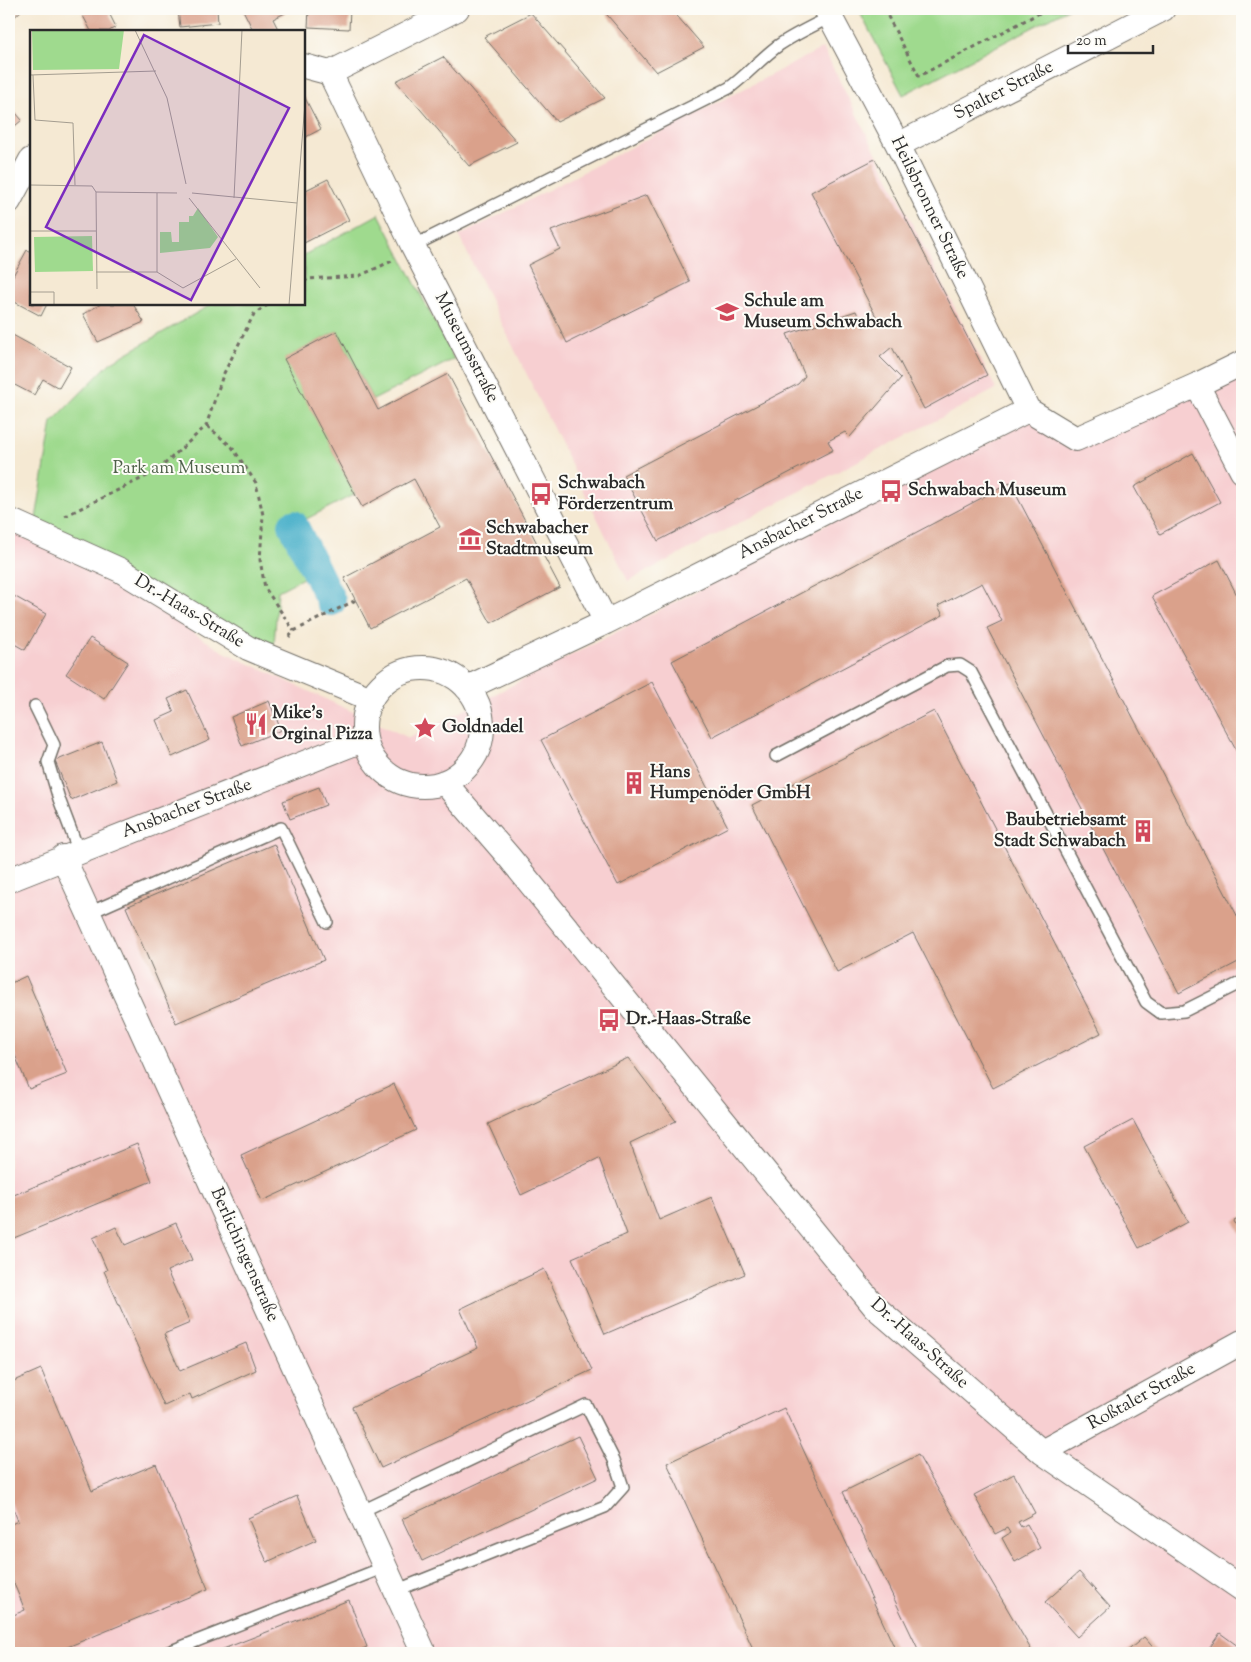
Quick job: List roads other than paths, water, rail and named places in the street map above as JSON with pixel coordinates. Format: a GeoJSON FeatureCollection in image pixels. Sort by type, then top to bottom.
{"type":"FeatureCollection","features":[{"type":"Feature","properties":{"kind":"street"},"geometry":{"type":"LineString","coordinates":[[305,66],[330,73],[457,9]]}},
{"type":"Feature","properties":{"kind":"street","name":"Spalter Straße"},"geometry":{"type":"LineString","coordinates":[[898,145],[1163,9]]}},
{"type":"Feature","properties":{"kind":"street","name":"Heilsbronner Straße"},"geometry":{"type":"LineString","coordinates":[[828,13],[898,145],[1028,410]]}},
{"type":"Feature","properties":{"kind":"street","name":"Museumsstraße"},"geometry":{"type":"LineString","coordinates":[[330,73],[414,249],[606,622]]}},
{"type":"Feature","properties":{"kind":"street"},"geometry":{"type":"LineString","coordinates":[[9,201],[30,162]]}},
{"type":"Feature","properties":{"kind":"street"},"geometry":{"type":"LineString","coordinates":[[1028,410],[1076,439],[1242,363]]}},
{"type":"Feature","properties":{"kind":"street"},"geometry":{"type":"LineString","coordinates":[[1197,385],[1242,471]]}},
{"type":"Feature","properties":{"kind":"street","name":"Ansbacher Straße"},"geometry":{"type":"LineString","coordinates":[[468,688],[606,622],[1028,410]]}},
{"type":"Feature","properties":{"kind":"street","name":"Dr.-Haas-Straße"},"geometry":{"type":"LineString","coordinates":[[9,520],[120,570],[248,648],[371,699]]}},
{"type":"Feature","properties":{"kind":"street"},"geometry":{"type":"LineString","coordinates":[[417,668],[436,670],[453,676],[468,688],[478,704],[482,723],[480,741],[473,758],[460,773],[444,782],[428,786],[410,785],[395,779],[381,769],[371,755],[365,739],[365,719],[371,699],[382,684],[398,674],[417,668]]}},
{"type":"Feature","properties":{"kind":"street","name":"Ansbacher Straße"},"geometry":{"type":"LineString","coordinates":[[9,880],[365,739]]}},
{"type":"Feature","properties":{"kind":"street","name":"Dr.-Haas-Straße"},"geometry":{"type":"LineString","coordinates":[[444,782],[509,857],[875,1307],[1042,1452],[1242,1589]]}},
{"type":"Feature","properties":{"kind":"street","name":"Berlichingenstraße"},"geometry":{"type":"LineString","coordinates":[[71,855],[89,913],[424,1653]]}},
{"type":"Feature","properties":{"kind":"street","name":"Roßtaler Straße"},"geometry":{"type":"LineString","coordinates":[[1042,1452],[1242,1342]]}},
{"type":"Feature","properties":{"kind":"lane"},"geometry":{"type":"LineString","coordinates":[[414,249],[729,88],[742,79],[780,44],[828,13]]}},
{"type":"Feature","properties":{"kind":"lane"},"geometry":{"type":"LineString","coordinates":[[776,756],[947,666],[960,665],[971,672],[1146,1002],[1161,1013],[1184,1011],[1242,982]]}},
{"type":"Feature","properties":{"kind":"lane"},"geometry":{"type":"LineString","coordinates":[[35,706],[54,745],[48,762],[59,799],[71,855]]}},
{"type":"Feature","properties":{"kind":"lane"},"geometry":{"type":"LineString","coordinates":[[89,913],[281,828],[327,922]]}},
{"type":"Feature","properties":{"kind":"lane"},"geometry":{"type":"LineString","coordinates":[[360,1512],[586,1405],[614,1460],[623,1487],[604,1507],[396,1591]]}},
{"type":"Feature","properties":{"kind":"lane"},"geometry":{"type":"LineString","coordinates":[[166,1653],[385,1567]]}},
{"type":"Feature","properties":{"kind":"waterway"},"geometry":{"type":"LineString","coordinates":[[293,525],[331,601]]}},
{"type":"Feature","properties":{"kind":"place","name":"Schule am Museum Schwabach"},"geometry":{"type":"Point","coordinates":[727,312]}},
{"type":"Feature","properties":{"kind":"place","name":"Schwabach Museum"},"geometry":{"type":"Point","coordinates":[891,491]}},
{"type":"Feature","properties":{"kind":"place","name":"Schwabach Förderzentrum"},"geometry":{"type":"Point","coordinates":[541,494]}},
{"type":"Feature","properties":{"kind":"place","name":"Schwabacher Stadtmuseum"},"geometry":{"type":"Point","coordinates":[470,539]}},
{"type":"Feature","properties":{"kind":"place","name":"Mike's Orginal Pizza"},"geometry":{"type":"Point","coordinates":[256,724]}},
{"type":"Feature","properties":{"kind":"place","name":"Goldnadel"},"geometry":{"type":"Point","coordinates":[425,728]}},
{"type":"Feature","properties":{"kind":"place","name":"Hans Humpenöder GmbH"},"geometry":{"type":"Point","coordinates":[634,783]}},
{"type":"Feature","properties":{"kind":"place","name":"Baubetriebsamt Stadt Schwabach"},"geometry":{"type":"Point","coordinates":[1143,831]}},
{"type":"Feature","properties":{"kind":"place","name":"Dr.-Haas-Straße"},"geometry":{"type":"Point","coordinates":[609,1020]}},
{"type":"Feature","properties":{"kind":"park label","name":"Park am Museum"},"geometry":{"type":"Point","coordinates":[179,469]}}]}
